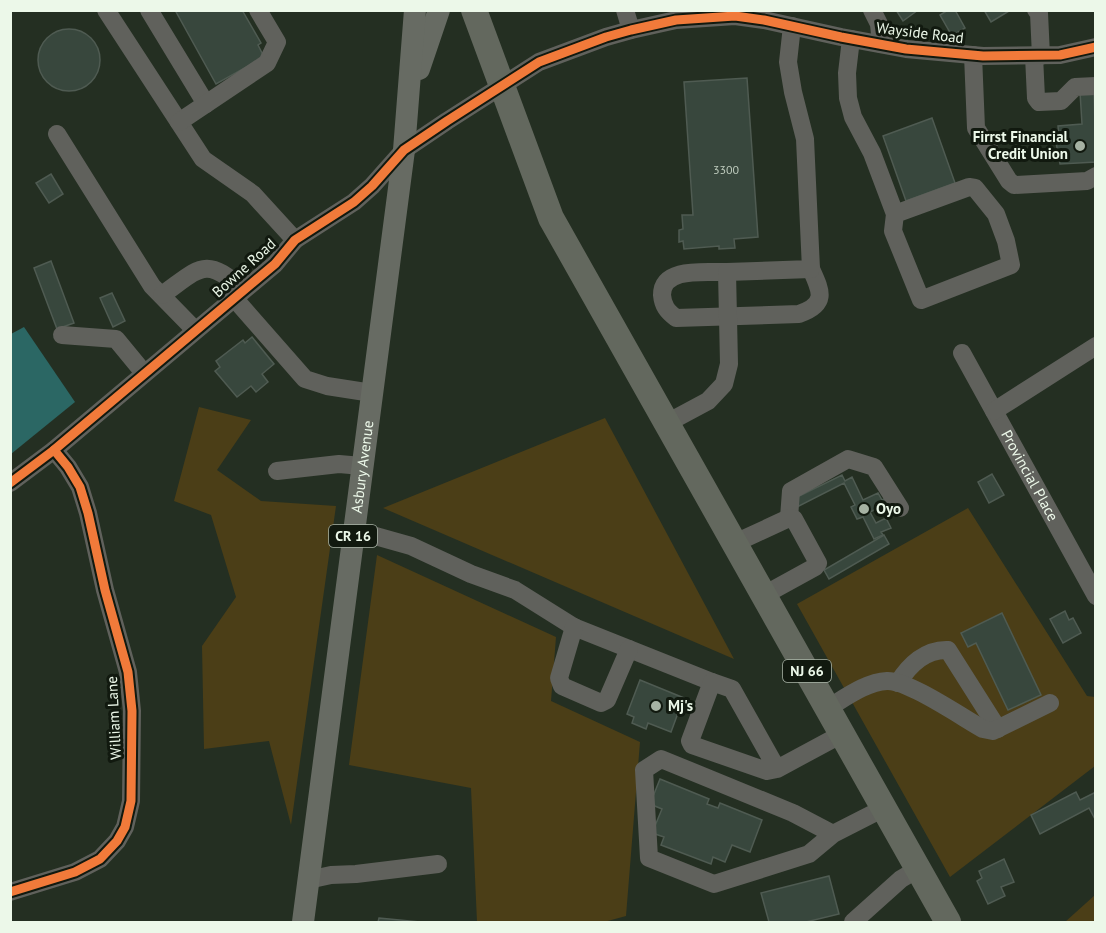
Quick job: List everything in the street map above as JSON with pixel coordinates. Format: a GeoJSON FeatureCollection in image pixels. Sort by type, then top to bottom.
{"type":"FeatureCollection","features":[{"type":"Feature","properties":{"kind":"highway","name":"NJ 66"},"geometry":{"type":"LineString","coordinates":[[474,10],[551,218],[948,922]]}},
{"type":"Feature","properties":{"kind":"highway","name":"NJ 66"},"geometry":{"type":"LineString","coordinates":[[487,10],[503,85]]}},
{"type":"Feature","properties":{"kind":"main road","name":"Asbury Avenue"},"geometry":{"type":"LineString","coordinates":[[303,922],[404,150],[415,10]]}},
{"type":"Feature","properties":{"kind":"main road","name":"Asbury Avenue"},"geometry":{"type":"LineString","coordinates":[[407,117],[417,75],[439,10]]}},
{"type":"Feature","properties":{"kind":"street"},"geometry":{"type":"LineString","coordinates":[[106,10],[203,159],[253,194],[295,240]]}},
{"type":"Feature","properties":{"kind":"street"},"geometry":{"type":"LineString","coordinates":[[149,10],[206,104]]}},
{"type":"Feature","properties":{"kind":"street"},"geometry":{"type":"LineString","coordinates":[[179,122],[267,63],[277,42],[258,10]]}},
{"type":"Feature","properties":{"kind":"street"},"geometry":{"type":"LineString","coordinates":[[625,10],[631,30]]}},
{"type":"Feature","properties":{"kind":"street"},"geometry":{"type":"LineString","coordinates":[[872,10],[879,24],[881,44]]}},
{"type":"Feature","properties":{"kind":"street"},"geometry":{"type":"LineString","coordinates":[[1030,10],[1028,14],[1034,56],[1036,98],[1039,102],[1061,101],[1075,87],[1095,86]]}},
{"type":"Feature","properties":{"kind":"street"},"geometry":{"type":"LineString","coordinates":[[1034,56],[1039,13],[1036,10]]}},
{"type":"Feature","properties":{"kind":"street","name":"Wayside Road"},"geometry":{"type":"LineString","coordinates":[[503,85],[539,62],[606,37],[676,20],[721,16],[764,20],[906,49],[973,55],[1060,55],[1095,47]]}},
{"type":"Feature","properties":{"kind":"street"},"geometry":{"type":"LineString","coordinates":[[792,26],[788,62],[805,140],[811,269],[821,290],[819,302],[809,311],[799,314],[676,318],[667,311],[663,303],[662,288],[669,279],[677,274],[811,269]]}},
{"type":"Feature","properties":{"kind":"street"},"geometry":{"type":"LineString","coordinates":[[850,39],[847,73],[848,98],[854,117],[872,153],[894,214],[893,231],[921,300],[1011,265],[1006,241],[996,214],[975,188],[969,187],[894,214]]}},
{"type":"Feature","properties":{"kind":"street"},"geometry":{"type":"LineString","coordinates":[[973,55],[976,128],[1009,181],[1014,185],[1087,182],[1095,176]]}},
{"type":"Feature","properties":{"kind":"street","name":"Bowne Road"},"geometry":{"type":"LineString","coordinates":[[10,483],[54,450],[275,264],[295,240],[354,202],[372,186],[404,150],[503,85]]}},
{"type":"Feature","properties":{"kind":"street"},"geometry":{"type":"LineString","coordinates":[[57,134],[152,286],[195,330]]}},
{"type":"Feature","properties":{"kind":"street"},"geometry":{"type":"LineString","coordinates":[[162,295],[197,270],[213,268],[227,275],[239,294],[305,379],[327,386],[372,393]]}},
{"type":"Feature","properties":{"kind":"street"},"geometry":{"type":"LineString","coordinates":[[667,423],[708,401],[724,384],[729,364],[726,272]]}},
{"type":"Feature","properties":{"kind":"street"},"geometry":{"type":"LineString","coordinates":[[62,335],[116,339],[144,374]]}},
{"type":"Feature","properties":{"kind":"street"},"geometry":{"type":"LineString","coordinates":[[994,411],[1095,346]]}},
{"type":"Feature","properties":{"kind":"street","name":"Provincial Place"},"geometry":{"type":"LineString","coordinates":[[962,353],[1095,596]]}},
{"type":"Feature","properties":{"kind":"street","name":"William Lane"},"geometry":{"type":"LineString","coordinates":[[10,892],[75,872],[100,859],[121,834],[129,814],[131,801],[132,711],[128,672],[105,590],[85,504],[74,476],[54,450]]}},
{"type":"Feature","properties":{"kind":"street"},"geometry":{"type":"LineString","coordinates":[[789,518],[791,491],[848,459],[874,468],[900,508]]}},
{"type":"Feature","properties":{"kind":"street"},"geometry":{"type":"LineString","coordinates":[[277,471],[339,464],[362,466]]}},
{"type":"Feature","properties":{"kind":"street"},"geometry":{"type":"LineString","coordinates":[[735,543],[789,518],[794,519],[818,563],[815,567],[764,595]]}},
{"type":"Feature","properties":{"kind":"street"},"geometry":{"type":"LineString","coordinates":[[354,530],[411,546],[471,574],[515,590],[574,627],[732,689],[777,769]]}},
{"type":"Feature","properties":{"kind":"street"},"geometry":{"type":"LineString","coordinates":[[574,627],[559,678],[562,686],[601,703],[607,700],[629,649]]}},
{"type":"Feature","properties":{"kind":"street"},"geometry":{"type":"LineString","coordinates":[[898,683],[907,669],[921,657],[939,650],[948,650],[998,729]]}},
{"type":"Feature","properties":{"kind":"street"},"geometry":{"type":"LineString","coordinates":[[828,708],[866,687],[887,681],[910,687],[983,729],[993,731],[1050,704]]}},
{"type":"Feature","properties":{"kind":"street"},"geometry":{"type":"LineString","coordinates":[[712,682],[690,741],[692,745],[767,771],[777,769],[842,734]]}},
{"type":"Feature","properties":{"kind":"street"},"geometry":{"type":"LineString","coordinates":[[833,834],[793,813],[661,759],[644,770],[649,858],[714,884],[809,854],[833,834],[884,808]]}},
{"type":"Feature","properties":{"kind":"street"},"geometry":{"type":"LineString","coordinates":[[308,880],[331,875],[438,864]]}},
{"type":"Feature","properties":{"kind":"street"},"geometry":{"type":"LineString","coordinates":[[853,922],[902,879],[918,869]]}},
{"type":"Feature","properties":{"kind":"shaded area"},"geometry":{"type":"Polygon","coordinates":[[[199,407],[251,420],[217,470],[261,501],[336,506],[291,825],[269,741],[204,749],[202,646],[236,597],[211,515],[174,501],[199,407]]]}},
{"type":"Feature","properties":{"kind":"shaded area"},"geometry":{"type":"Polygon","coordinates":[[[605,418],[734,659],[383,508],[605,418]]]}},
{"type":"Feature","properties":{"kind":"shaded area"},"geometry":{"type":"Polygon","coordinates":[[[968,508],[1087,696],[1095,697],[1095,766],[950,877],[797,604],[968,508]]]}},
{"type":"Feature","properties":{"kind":"shaded area"},"geometry":{"type":"Polygon","coordinates":[[[377,555],[556,637],[551,701],[640,742],[626,916],[604,922],[477,922],[471,788],[349,765],[377,555]]]}},
{"type":"Feature","properties":{"kind":"shaded area"},"geometry":{"type":"Polygon","coordinates":[[[1095,895],[1095,922],[1065,922],[1095,895]]]}},
{"type":"Feature","properties":{"kind":"water"},"geometry":{"type":"Polygon","coordinates":[[[24,327],[75,402],[11,454],[11,334],[24,327]]]}},
{"type":"Feature","properties":{"kind":"building"},"geometry":{"type":"Polygon","coordinates":[[[175,10],[242,10],[261,43],[258,45],[264,57],[216,84],[175,10]]]}},
{"type":"Feature","properties":{"kind":"building"},"geometry":{"type":"Polygon","coordinates":[[[896,10],[918,10],[903,21],[896,10]]]}},
{"type":"Feature","properties":{"kind":"building"},"geometry":{"type":"Polygon","coordinates":[[[948,10],[955,10],[965,28],[952,36],[940,15],[948,10]]]}},
{"type":"Feature","properties":{"kind":"building"},"geometry":{"type":"Polygon","coordinates":[[[984,10],[1008,10],[1009,11],[991,22],[984,10]]]}},
{"type":"Feature","properties":{"kind":"building"},"geometry":{"type":"Polygon","coordinates":[[[63,29],[75,29],[91,38],[98,48],[100,60],[98,72],[91,82],[75,91],[63,91],[52,86],[43,77],[38,66],[38,54],[43,43],[52,34],[63,29]]]}},
{"type":"Feature","properties":{"kind":"building"},"geometry":{"type":"Polygon","coordinates":[[[747,78],[758,237],[734,239],[735,248],[719,249],[719,246],[684,249],[683,241],[679,242],[679,230],[683,229],[682,215],[693,215],[684,82],[747,78]]]}},
{"type":"Feature","properties":{"kind":"building"},"geometry":{"type":"Polygon","coordinates":[[[1094,91],[1096,162],[1060,164],[1055,137],[1059,137],[1058,126],[1082,124],[1080,92],[1094,91]]]}},
{"type":"Feature","properties":{"kind":"building"},"geometry":{"type":"Polygon","coordinates":[[[932,118],[955,183],[906,201],[883,136],[932,118]]]}},
{"type":"Feature","properties":{"kind":"building"},"geometry":{"type":"Polygon","coordinates":[[[51,174],[63,194],[49,203],[36,183],[51,174]]]}},
{"type":"Feature","properties":{"kind":"building"},"geometry":{"type":"Polygon","coordinates":[[[51,261],[74,323],[57,329],[34,268],[51,261]]]}},
{"type":"Feature","properties":{"kind":"building"},"geometry":{"type":"Polygon","coordinates":[[[112,293],[125,321],[113,327],[100,298],[112,293]]]}},
{"type":"Feature","properties":{"kind":"building"},"geometry":{"type":"Polygon","coordinates":[[[252,337],[274,364],[262,374],[268,382],[256,392],[251,386],[237,397],[215,371],[220,367],[216,361],[243,340],[245,343],[252,337]]]}},
{"type":"Feature","properties":{"kind":"building"},"geometry":{"type":"Polygon","coordinates":[[[992,474],[1004,495],[989,503],[978,482],[992,474]]]}},
{"type":"Feature","properties":{"kind":"building"},"geometry":{"type":"Polygon","coordinates":[[[842,475],[845,481],[852,477],[863,500],[878,493],[882,500],[886,498],[888,503],[870,512],[876,523],[886,518],[891,528],[881,532],[883,535],[874,539],[863,517],[857,519],[851,507],[855,505],[844,483],[797,507],[793,499],[842,475]]]}},
{"type":"Feature","properties":{"kind":"building"},"geometry":{"type":"Polygon","coordinates":[[[884,535],[889,544],[829,579],[824,570],[884,535]]]}},
{"type":"Feature","properties":{"kind":"building"},"geometry":{"type":"Polygon","coordinates":[[[1065,611],[1069,620],[1073,618],[1081,633],[1063,643],[1050,619],[1065,611]]]}},
{"type":"Feature","properties":{"kind":"building"},"geometry":{"type":"Polygon","coordinates":[[[1002,613],[1041,695],[1008,710],[976,643],[968,647],[961,633],[1002,613]]]}},
{"type":"Feature","properties":{"kind":"building","name":"Mj's"},"geometry":{"type":"Polygon","coordinates":[[[640,680],[689,700],[686,707],[681,705],[671,732],[648,723],[646,729],[632,723],[634,717],[627,714],[640,680]]]}},
{"type":"Feature","properties":{"kind":"building"},"geometry":{"type":"Polygon","coordinates":[[[660,779],[709,799],[707,804],[718,808],[720,803],[762,820],[750,852],[732,845],[725,862],[713,857],[711,864],[661,845],[664,837],[652,833],[662,809],[650,804],[660,779]]]}},
{"type":"Feature","properties":{"kind":"building"},"geometry":{"type":"Polygon","coordinates":[[[1076,792],[1080,800],[1096,792],[1096,821],[1089,808],[1040,834],[1031,815],[1076,792]]]}},
{"type":"Feature","properties":{"kind":"building"},"geometry":{"type":"Polygon","coordinates":[[[1004,859],[1014,882],[1001,887],[1005,896],[988,904],[977,881],[982,878],[979,871],[1004,859]]]}},
{"type":"Feature","properties":{"kind":"building"},"geometry":{"type":"Polygon","coordinates":[[[829,876],[839,914],[806,922],[769,922],[761,893],[829,876]]]}},
{"type":"Feature","properties":{"kind":"building"},"geometry":{"type":"Polygon","coordinates":[[[379,918],[420,922],[378,922],[379,918]]]}},
{"type":"Feature","properties":{"kind":"cycle path"},"geometry":{"type":"LineString","coordinates":[[10,483],[54,450],[275,264],[295,240],[354,202],[372,186],[404,150],[539,62],[631,30],[676,20],[735,16],[906,49],[983,56],[1060,55],[1096,47]]}},
{"type":"Feature","properties":{"kind":"cycle path"},"geometry":{"type":"LineString","coordinates":[[10,892],[75,872],[100,859],[117,841],[125,827],[131,801],[132,711],[128,672],[80,487],[54,450]]}},
{"type":"Feature","properties":{"kind":"place","name":"Firrst Financial Credit Union"},"geometry":{"type":"Point","coordinates":[1080,146]}},
{"type":"Feature","properties":{"kind":"place","name":"Oyo"},"geometry":{"type":"Point","coordinates":[864,509]}},
{"type":"Feature","properties":{"kind":"place","name":"Mj's"},"geometry":{"type":"Point","coordinates":[656,706]}}]}
